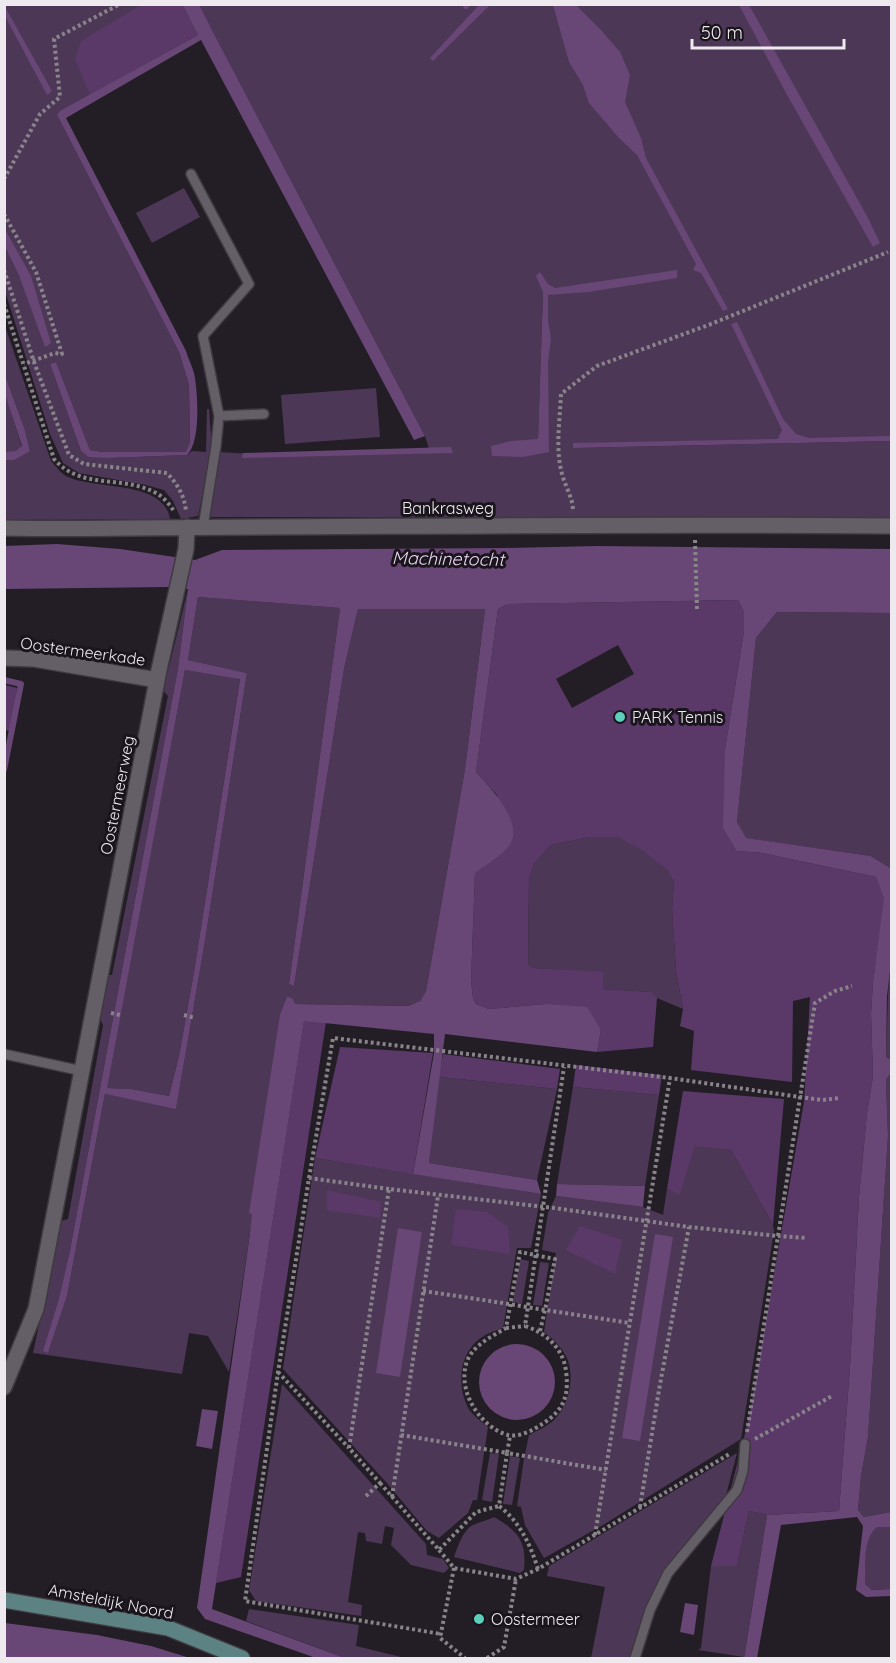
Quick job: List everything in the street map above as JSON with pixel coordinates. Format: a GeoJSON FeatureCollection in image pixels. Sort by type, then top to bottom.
{"type":"FeatureCollection","features":[{"type":"Feature","properties":{"kind":"street","name":"Bankrasweg"},"geometry":{"type":"LineString","coordinates":[[4,528],[66,530],[187,527],[891,526]]}},
{"type":"Feature","properties":{"kind":"street","name":"Oostermeerweg"},"geometry":{"type":"LineString","coordinates":[[4,1387],[36,1310],[157,680],[186,549],[187,527]]}},
{"type":"Feature","properties":{"kind":"street","name":"Oostermeerkade"},"geometry":{"type":"LineString","coordinates":[[4,658],[34,659],[157,680]]}},
{"type":"Feature","properties":{"kind":"street","name":"Amsteldijk Noord"},"geometry":{"type":"LineString","coordinates":[[4,1600],[168,1628],[242,1659]]}},
{"type":"Feature","properties":{"kind":"lane"},"geometry":{"type":"LineString","coordinates":[[190,174],[249,284],[203,336],[219,416],[203,527]]}},
{"type":"Feature","properties":{"kind":"lane"},"geometry":{"type":"LineString","coordinates":[[219,416],[264,414]]}},
{"type":"Feature","properties":{"kind":"lane"},"geometry":{"type":"LineString","coordinates":[[4,1054],[82,1071]]}},
{"type":"Feature","properties":{"kind":"lane"},"geometry":{"type":"LineString","coordinates":[[635,1659],[651,1610],[668,1573],[737,1490],[743,1471],[745,1444]]}},
{"type":"Feature","properties":{"kind":"path"},"geometry":{"type":"LineString","coordinates":[[4,179],[40,114],[60,97],[54,39],[120,4]]}},
{"type":"Feature","properties":{"kind":"path"},"geometry":{"type":"LineString","coordinates":[[4,214],[36,272],[62,354],[55,353],[24,364]]}},
{"type":"Feature","properties":{"kind":"path"},"geometry":{"type":"LineString","coordinates":[[575,526],[572,497],[562,476],[558,452],[561,394],[597,366],[711,324],[888,252]]}},
{"type":"Feature","properties":{"kind":"path"},"geometry":{"type":"LineString","coordinates":[[4,270],[34,362],[69,455],[84,464],[167,472],[177,484],[184,498],[187,527]]}},
{"type":"Feature","properties":{"kind":"path"},"geometry":{"type":"LineString","coordinates":[[4,304],[54,459],[60,467],[74,476],[136,486],[154,492],[166,501],[187,527]]}},
{"type":"Feature","properties":{"kind":"path"},"geometry":{"type":"LineString","coordinates":[[695,541],[696,609]]}},
{"type":"Feature","properties":{"kind":"path"},"geometry":{"type":"LineString","coordinates":[[745,1444],[815,1003],[835,991],[852,986]]}},
{"type":"Feature","properties":{"kind":"path"},"geometry":{"type":"LineString","coordinates":[[111,1012],[120,1015]]}},
{"type":"Feature","properties":{"kind":"path"},"geometry":{"type":"LineString","coordinates":[[184,1015],[195,1018]]}},
{"type":"Feature","properties":{"kind":"path"},"geometry":{"type":"LineString","coordinates":[[441,1634],[244,1601],[278,1372],[333,1038],[670,1078],[822,1100],[840,1098]]}},
{"type":"Feature","properties":{"kind":"path"},"geometry":{"type":"LineString","coordinates":[[525,1326],[564,1067]]}},
{"type":"Feature","properties":{"kind":"path"},"geometry":{"type":"LineString","coordinates":[[595,1535],[670,1078]]}},
{"type":"Feature","properties":{"kind":"path"},"geometry":{"type":"LineString","coordinates":[[309,1178],[438,1196],[543,1206],[646,1222],[807,1238]]}},
{"type":"Feature","properties":{"kind":"path"},"geometry":{"type":"LineString","coordinates":[[349,1448],[389,1189]]}},
{"type":"Feature","properties":{"kind":"path"},"geometry":{"type":"LineString","coordinates":[[392,1497],[438,1196]]}},
{"type":"Feature","properties":{"kind":"path"},"geometry":{"type":"LineString","coordinates":[[640,1508],[689,1227]]}},
{"type":"Feature","properties":{"kind":"path"},"geometry":{"type":"LineString","coordinates":[[506,1328],[520,1252],[555,1259],[540,1331]]}},
{"type":"Feature","properties":{"kind":"path"},"geometry":{"type":"LineString","coordinates":[[423,1291],[630,1323]]}},
{"type":"Feature","properties":{"kind":"path"},"geometry":{"type":"LineString","coordinates":[[525,1326],[540,1331],[553,1344],[565,1362],[567,1382],[566,1396],[558,1414],[528,1432],[510,1436],[492,1427],[474,1411],[464,1384],[467,1359],[479,1344],[506,1328],[525,1326]]}},
{"type":"Feature","properties":{"kind":"path"},"geometry":{"type":"LineString","coordinates":[[278,1372],[349,1448],[454,1568],[516,1579],[538,1569],[745,1444],[832,1396]]}},
{"type":"Feature","properties":{"kind":"path"},"geometry":{"type":"LineString","coordinates":[[401,1435],[606,1470]]}},
{"type":"Feature","properties":{"kind":"path"},"geometry":{"type":"LineString","coordinates":[[499,1506],[510,1436]]}},
{"type":"Feature","properties":{"kind":"path"},"geometry":{"type":"LineString","coordinates":[[366,1496],[380,1483]]}},
{"type":"Feature","properties":{"kind":"path"},"geometry":{"type":"LineString","coordinates":[[439,1550],[476,1512],[499,1506],[512,1515],[529,1543],[538,1569]]}},
{"type":"Feature","properties":{"kind":"path"},"geometry":{"type":"LineString","coordinates":[[454,1568],[441,1638],[465,1659]]}},
{"type":"Feature","properties":{"kind":"path"},"geometry":{"type":"LineString","coordinates":[[487,1659],[504,1647],[516,1579]]}},
{"type":"Feature","properties":{"kind":"shaded area"},"geometry":{"type":"Polygon","coordinates":[[[5,5],[891,5],[891,437],[573,448],[891,441],[891,517],[210,517],[219,452],[417,454],[445,448],[429,449],[425,436],[210,26],[57,115],[179,352],[189,385],[190,442],[187,452],[90,450],[56,362],[50,364],[81,451],[109,458],[187,455],[192,451],[206,452],[207,409],[209,409],[212,451],[198,516],[181,519],[173,501],[164,490],[79,473],[63,463],[50,434],[5,291],[5,247],[20,278],[31,278],[5,229],[5,5]],[[543,292],[538,439],[546,446],[543,292]]]}},
{"type":"Feature","properties":{"kind":"shaded area"},"geometry":{"type":"Polygon","coordinates":[[[141,5],[183,5],[198,35],[90,95],[75,59],[81,41],[141,5]]]}},
{"type":"Feature","properties":{"kind":"shaded area"},"geometry":{"type":"Polygon","coordinates":[[[184,188],[200,217],[152,243],[136,213],[184,188]]]}},
{"type":"Feature","properties":{"kind":"shaded area"},"geometry":{"type":"Polygon","coordinates":[[[4,323],[51,461],[68,477],[127,488],[155,498],[165,507],[170,519],[5,520],[5,392],[24,454],[30,450],[5,375],[4,323]]]}},
{"type":"Feature","properties":{"kind":"shaded area"},"geometry":{"type":"Polygon","coordinates":[[[376,388],[380,437],[285,444],[281,395],[376,388]]]}},
{"type":"Feature","properties":{"kind":"shaded area"},"geometry":{"type":"Polygon","coordinates":[[[188,589],[178,668],[70,1250],[48,1353],[67,1296],[105,1094],[176,1108],[247,673],[188,660],[198,597],[340,608],[289,984],[294,986],[344,669],[358,609],[485,609],[465,769],[426,991],[420,1001],[408,1006],[295,1004],[250,1213],[253,1213],[229,1372],[208,1336],[189,1333],[182,1374],[33,1353],[61,1221],[68,1219],[103,1025],[100,1018],[106,975],[112,975],[168,696],[161,688],[169,667],[188,589]]]}},
{"type":"Feature","properties":{"kind":"shaded area"},"geometry":{"type":"Polygon","coordinates":[[[738,600],[744,612],[744,631],[725,749],[737,851],[762,853],[876,877],[885,898],[873,982],[871,1013],[873,1076],[859,1197],[850,1367],[839,1511],[767,1515],[749,1511],[737,1566],[711,1566],[749,1418],[804,1102],[810,997],[793,1001],[792,1082],[691,1070],[694,1031],[680,1026],[683,1009],[676,971],[672,909],[674,882],[667,870],[642,850],[617,837],[590,837],[551,845],[534,864],[529,879],[528,964],[534,968],[603,972],[603,989],[652,992],[657,998],[653,1047],[597,1052],[601,1030],[546,1004],[489,1009],[476,1004],[471,981],[475,872],[501,853],[497,795],[476,772],[498,609],[508,604],[738,600]],[[618,645],[556,679],[572,708],[634,674],[618,645]]]}},
{"type":"Feature","properties":{"kind":"shaded area"},"geometry":{"type":"Polygon","coordinates":[[[777,612],[891,613],[891,873],[890,868],[871,856],[745,838],[737,822],[756,638],[777,612]]]}},
{"type":"Feature","properties":{"kind":"shaded area"},"geometry":{"type":"Polygon","coordinates":[[[185,670],[240,678],[194,972],[179,1056],[169,1096],[131,1089],[106,1088],[185,670]]]}},
{"type":"Feature","properties":{"kind":"shaded area"},"geometry":{"type":"Polygon","coordinates":[[[5,685],[17,688],[10,731],[5,730],[5,685]]]}},
{"type":"Feature","properties":{"kind":"shaded area"},"geometry":{"type":"Polygon","coordinates":[[[590,837],[617,837],[642,849],[667,870],[674,882],[672,909],[676,971],[683,1009],[657,998],[651,992],[602,989],[603,973],[534,968],[528,964],[529,879],[534,864],[551,845],[590,837]]]}},
{"type":"Feature","properties":{"kind":"shaded area"},"geometry":{"type":"Polygon","coordinates":[[[891,954],[891,1060],[886,1057],[891,954]]]}},
{"type":"Feature","properties":{"kind":"shaded area"},"geometry":{"type":"Polygon","coordinates":[[[304,1020],[326,1022],[241,1577],[216,1583],[304,1020]]]}},
{"type":"Feature","properties":{"kind":"shaded area"},"geometry":{"type":"Polygon","coordinates":[[[340,1047],[433,1053],[413,1174],[315,1158],[340,1047]]]}},
{"type":"Feature","properties":{"kind":"shaded area"},"geometry":{"type":"Polygon","coordinates":[[[443,1054],[560,1069],[557,1089],[439,1077],[443,1054]]]}},
{"type":"Feature","properties":{"kind":"shaded area"},"geometry":{"type":"Polygon","coordinates":[[[576,1065],[662,1075],[659,1095],[573,1087],[576,1065]]]}},
{"type":"Feature","properties":{"kind":"shaded area"},"geometry":{"type":"Polygon","coordinates":[[[891,1073],[891,1512],[864,1517],[858,1510],[868,1437],[888,1136],[886,1082],[891,1073]]]}},
{"type":"Feature","properties":{"kind":"shaded area"},"geometry":{"type":"Polygon","coordinates":[[[439,1077],[557,1089],[537,1180],[429,1163],[439,1077]]]}},
{"type":"Feature","properties":{"kind":"shaded area"},"geometry":{"type":"Polygon","coordinates":[[[573,1087],[659,1095],[645,1186],[557,1184],[573,1087]]]}},
{"type":"Feature","properties":{"kind":"shaded area"},"geometry":{"type":"Polygon","coordinates":[[[683,1091],[784,1099],[773,1225],[731,1150],[695,1146],[680,1195],[667,1189],[683,1091]]]}},
{"type":"Feature","properties":{"kind":"shaded area"},"geometry":{"type":"Polygon","coordinates":[[[695,1145],[731,1150],[773,1225],[774,1231],[741,1439],[603,1525],[544,1558],[525,1525],[521,1507],[517,1506],[529,1435],[548,1425],[558,1415],[566,1402],[571,1379],[565,1355],[544,1332],[556,1253],[542,1250],[548,1213],[556,1196],[643,1207],[663,1215],[667,1189],[680,1194],[695,1145]]]}},
{"type":"Feature","properties":{"kind":"shaded area"},"geometry":{"type":"Polygon","coordinates":[[[315,1158],[541,1194],[531,1248],[517,1248],[503,1328],[477,1341],[466,1356],[463,1365],[461,1384],[466,1403],[470,1411],[488,1427],[477,1500],[473,1500],[468,1513],[439,1538],[427,1531],[386,1482],[283,1369],[315,1158]]]}},
{"type":"Feature","properties":{"kind":"shaded area"},"geometry":{"type":"Polygon","coordinates":[[[327,1190],[381,1202],[380,1218],[327,1210],[327,1190]]]}},
{"type":"Feature","properties":{"kind":"shaded area"},"geometry":{"type":"Polygon","coordinates":[[[456,1209],[487,1212],[508,1227],[510,1254],[451,1245],[456,1209]]]}},
{"type":"Feature","properties":{"kind":"shaded area"},"geometry":{"type":"Polygon","coordinates":[[[580,1226],[622,1240],[615,1274],[566,1250],[580,1226]]]}},
{"type":"Feature","properties":{"kind":"shaded area"},"geometry":{"type":"Polygon","coordinates":[[[520,1259],[529,1261],[522,1304],[513,1302],[520,1259]]]}},
{"type":"Feature","properties":{"kind":"shaded area"},"geometry":{"type":"Polygon","coordinates":[[[540,1262],[549,1263],[542,1306],[533,1305],[540,1262]]]}},
{"type":"Feature","properties":{"kind":"shaded area"},"geometry":{"type":"Polygon","coordinates":[[[282,1384],[426,1544],[427,1555],[443,1559],[449,1568],[444,1573],[411,1565],[391,1545],[394,1528],[385,1526],[382,1544],[366,1541],[365,1533],[358,1532],[348,1602],[362,1605],[361,1616],[256,1601],[249,1590],[282,1384]]]}},
{"type":"Feature","properties":{"kind":"shaded area"},"geometry":{"type":"Polygon","coordinates":[[[490,1453],[499,1454],[492,1502],[482,1500],[490,1453]]]}},
{"type":"Feature","properties":{"kind":"shaded area"},"geometry":{"type":"Polygon","coordinates":[[[737,1453],[726,1495],[666,1570],[651,1595],[631,1658],[591,1658],[605,1587],[547,1576],[549,1566],[737,1453]]]}},
{"type":"Feature","properties":{"kind":"shaded area"},"geometry":{"type":"Polygon","coordinates":[[[510,1456],[520,1458],[512,1505],[503,1504],[510,1456]]]}},
{"type":"Feature","properties":{"kind":"shaded area"},"geometry":{"type":"Polygon","coordinates":[[[749,1511],[767,1515],[744,1657],[698,1650],[701,1648],[711,1566],[737,1566],[749,1511]]]}},
{"type":"Feature","properties":{"kind":"shaded area"},"geometry":{"type":"Polygon","coordinates":[[[494,1517],[515,1532],[522,1544],[525,1560],[524,1570],[520,1573],[454,1557],[465,1532],[471,1526],[494,1517]]]}},
{"type":"Feature","properties":{"kind":"shaded area"},"geometry":{"type":"Polygon","coordinates":[[[876,1527],[891,1527],[891,1589],[872,1590],[865,1584],[866,1546],[876,1527]]]}},
{"type":"Feature","properties":{"kind":"shaded area"},"geometry":{"type":"Polygon","coordinates":[[[249,1609],[359,1625],[356,1646],[405,1658],[345,1658],[246,1621],[249,1609]]]}},
{"type":"Feature","properties":{"kind":"water"},"geometry":{"type":"Polygon","coordinates":[[[4,5],[52,91],[47,95],[5,16],[4,5]]]}},
{"type":"Feature","properties":{"kind":"water"},"geometry":{"type":"Polygon","coordinates":[[[183,5],[199,5],[425,436],[414,440],[201,40],[66,118],[186,351],[194,373],[197,392],[195,440],[187,455],[109,458],[89,457],[81,451],[50,364],[56,362],[90,450],[186,452],[190,442],[189,385],[179,352],[57,115],[60,111],[198,35],[183,5]]]}},
{"type":"Feature","properties":{"kind":"water"},"geometry":{"type":"Polygon","coordinates":[[[479,5],[490,5],[433,61],[430,58],[479,5]]]}},
{"type":"Feature","properties":{"kind":"water"},"geometry":{"type":"Polygon","coordinates":[[[553,5],[576,5],[620,52],[630,75],[625,102],[641,138],[646,158],[728,309],[723,311],[701,273],[693,270],[696,264],[637,155],[589,103],[583,85],[569,62],[553,5]]]}},
{"type":"Feature","properties":{"kind":"water"},"geometry":{"type":"Polygon","coordinates":[[[739,5],[749,5],[880,243],[873,247],[739,5]]]}},
{"type":"Feature","properties":{"kind":"water"},"geometry":{"type":"Polygon","coordinates":[[[5,229],[31,276],[51,343],[45,347],[20,278],[5,247],[5,229]]]}},
{"type":"Feature","properties":{"kind":"water"},"geometry":{"type":"Polygon","coordinates":[[[677,270],[677,278],[588,292],[548,295],[551,339],[548,362],[549,452],[523,457],[492,456],[491,446],[511,441],[538,439],[543,292],[536,276],[540,272],[548,284],[555,288],[677,270]]]}},
{"type":"Feature","properties":{"kind":"water"},"geometry":{"type":"Polygon","coordinates":[[[737,322],[783,419],[796,434],[809,438],[891,436],[891,441],[573,448],[573,443],[778,439],[782,430],[731,324],[737,322]]]}},
{"type":"Feature","properties":{"kind":"water"},"geometry":{"type":"Polygon","coordinates":[[[5,375],[25,430],[30,451],[14,460],[5,460],[5,452],[16,451],[22,446],[5,394],[5,375]]]}},
{"type":"Feature","properties":{"kind":"water"},"geometry":{"type":"Polygon","coordinates":[[[451,447],[453,453],[242,458],[243,453],[451,447]]]}},
{"type":"Feature","properties":{"kind":"water","name":"Machinetocht"},"geometry":{"type":"Polygon","coordinates":[[[57,544],[120,549],[195,560],[222,550],[597,546],[891,549],[891,613],[777,612],[756,638],[737,822],[746,838],[871,856],[890,868],[891,873],[892,954],[887,996],[886,1057],[891,1060],[891,1073],[886,1082],[888,1136],[868,1437],[858,1510],[864,1517],[891,1512],[891,1527],[877,1527],[869,1538],[865,1584],[872,1590],[891,1589],[891,1596],[866,1597],[856,1590],[863,1526],[857,1517],[781,1525],[757,1658],[744,1658],[767,1515],[839,1511],[850,1367],[859,1197],[873,1076],[871,1013],[873,982],[884,898],[876,877],[762,853],[737,851],[723,828],[725,749],[744,631],[744,612],[738,600],[508,604],[498,609],[476,772],[504,807],[513,828],[513,838],[505,851],[475,873],[471,981],[473,998],[476,1004],[489,1009],[546,1004],[587,1007],[601,1030],[597,1052],[445,1034],[429,1163],[537,1180],[541,1194],[413,1174],[434,1053],[434,1034],[304,1021],[212,1609],[345,1658],[316,1658],[205,1619],[197,1608],[250,1233],[252,1214],[249,1213],[280,1015],[287,997],[292,998],[295,1004],[408,1006],[420,1001],[426,991],[465,769],[485,609],[358,609],[344,669],[294,986],[289,984],[340,608],[198,597],[188,660],[247,673],[176,1109],[105,1094],[67,1296],[48,1353],[43,1351],[59,1299],[70,1250],[178,668],[188,589],[168,587],[5,589],[4,546],[57,544]],[[185,670],[107,1088],[131,1089],[169,1096],[179,1056],[194,972],[240,679],[185,670]]]}},
{"type":"Feature","properties":{"kind":"water"},"geometry":{"type":"Polygon","coordinates":[[[557,1184],[645,1186],[643,1207],[556,1196],[557,1184]]]}},
{"type":"Feature","properties":{"kind":"water"},"geometry":{"type":"Polygon","coordinates":[[[398,1228],[422,1232],[400,1377],[376,1373],[398,1228]]]}},
{"type":"Feature","properties":{"kind":"water"},"geometry":{"type":"Polygon","coordinates":[[[655,1234],[673,1237],[640,1441],[622,1438],[655,1234]]]}},
{"type":"Feature","properties":{"kind":"water"},"geometry":{"type":"Polygon","coordinates":[[[517,1344],[531,1347],[544,1355],[552,1368],[555,1382],[552,1396],[544,1409],[531,1417],[517,1420],[503,1417],[490,1409],[482,1396],[479,1382],[482,1368],[490,1355],[503,1347],[517,1344]]]}},
{"type":"Feature","properties":{"kind":"water"},"geometry":{"type":"Polygon","coordinates":[[[202,1409],[218,1411],[212,1449],[196,1446],[202,1409]]]}},
{"type":"Feature","properties":{"kind":"water"},"geometry":{"type":"Polygon","coordinates":[[[685,1603],[698,1605],[694,1635],[680,1632],[685,1603]]]}},
{"type":"Feature","properties":{"kind":"water"},"geometry":{"type":"Polygon","coordinates":[[[5,1623],[97,1635],[151,1646],[190,1658],[5,1658],[5,1623]]]}},
{"type":"Feature","properties":{"kind":"waterway"},"geometry":{"type":"LineString","coordinates":[[4,680],[21,684],[4,770]]}},
{"type":"Feature","properties":{"kind":"place","name":"PARK Tennis"},"geometry":{"type":"Point","coordinates":[620,717]}},
{"type":"Feature","properties":{"kind":"place","name":"Oostermeer"},"geometry":{"type":"Point","coordinates":[479,1619]}}]}
